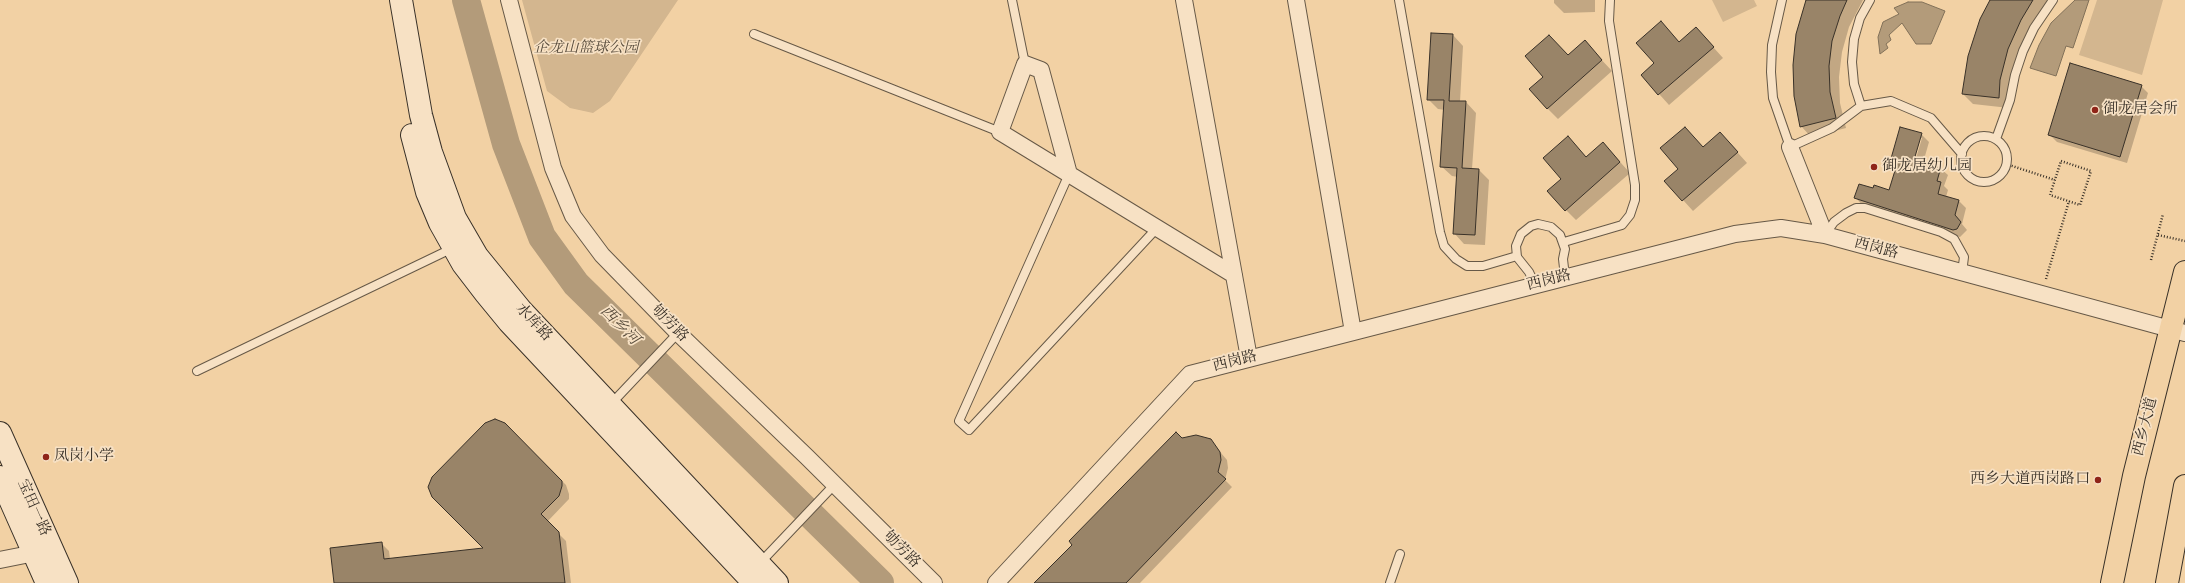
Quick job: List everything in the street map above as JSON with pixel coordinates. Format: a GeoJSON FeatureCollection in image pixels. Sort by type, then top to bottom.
{"type":"FeatureCollection","features":[{"type":"Feature","properties":{"kind":"main road","name":"水库路"},"geometry":{"type":"LineString","coordinates":[[387,0],[416,157],[427,192],[440,223],[610,405],[756,573]]}},
{"type":"Feature","properties":{"kind":"main road","name":"水库路"},"geometry":{"type":"LineString","coordinates":[[401,0],[421,116],[431,152],[455,218],[461,244],[463,264],[509,322],[756,573],[777,583]]}},
{"type":"Feature","properties":{"kind":"main road","name":"西乡大道"},"geometry":{"type":"LineString","coordinates":[[2112,583],[2134,476],[2178,331],[2185,272]]}},
{"type":"Feature","properties":{"kind":"main road","name":"宝田一路"},"geometry":{"type":"LineString","coordinates":[[0,433],[43,551],[47,583]]}},
{"type":"Feature","properties":{"kind":"main road","name":"宝田一路"},"geometry":{"type":"LineString","coordinates":[[0,477],[43,551],[67,583]]}},
{"type":"Feature","properties":{"kind":"main road"},"geometry":{"type":"LineString","coordinates":[[2167,583],[2185,486]]}},
{"type":"Feature","properties":{"kind":"street","name":"劬劳路"},"geometry":{"type":"LineString","coordinates":[[509,0],[553,168],[573,216],[602,255],[678,333],[831,487],[934,583]]}},
{"type":"Feature","properties":{"kind":"street"},"geometry":{"type":"LineString","coordinates":[[1184,0],[1249,358]]}},
{"type":"Feature","properties":{"kind":"street"},"geometry":{"type":"LineString","coordinates":[[1296,0],[1353,332]]}},
{"type":"Feature","properties":{"kind":"street"},"geometry":{"type":"LineString","coordinates":[[1070,174],[1041,70],[1025,64],[1000,132],[1234,275]]}},
{"type":"Feature","properties":{"kind":"street"},"geometry":{"type":"LineString","coordinates":[[1790,147],[1825,235]]}},
{"type":"Feature","properties":{"kind":"street","name":"西岗路"},"geometry":{"type":"LineString","coordinates":[[996,583],[1190,374],[1735,234],[1781,228],[1825,235],[2178,331]]}},
{"type":"Feature","properties":{"kind":"street"},"geometry":{"type":"LineString","coordinates":[[0,560],[43,551]]}},
{"type":"Feature","properties":{"kind":"lane"},"geometry":{"type":"LineString","coordinates":[[1012,0],[1025,64]]}},
{"type":"Feature","properties":{"kind":"lane"},"geometry":{"type":"LineString","coordinates":[[1399,0],[1440,232],[1444,246],[1456,259],[1467,266],[1483,266],[1517,256]]}},
{"type":"Feature","properties":{"kind":"lane"},"geometry":{"type":"LineString","coordinates":[[1564,242],[1622,225],[1630,215],[1635,200],[1635,185],[1609,21],[1610,0]]}},
{"type":"Feature","properties":{"kind":"lane"},"geometry":{"type":"LineString","coordinates":[[1782,0],[1772,45],[1771,72],[1773,98],[1790,147],[1832,128],[1861,106],[1891,101],[1911,108],[1931,118],[1962,154]]}},
{"type":"Feature","properties":{"kind":"lane"},"geometry":{"type":"LineString","coordinates":[[1861,106],[1854,84],[1852,62],[1854,39],[1860,18],[1870,0]]}},
{"type":"Feature","properties":{"kind":"lane"},"geometry":{"type":"LineString","coordinates":[[1996,139],[2010,100],[2015,75],[2023,51],[2034,28],[2053,0]]}},
{"type":"Feature","properties":{"kind":"lane"},"geometry":{"type":"LineString","coordinates":[[754,34],[1000,132]]}},
{"type":"Feature","properties":{"kind":"lane"},"geometry":{"type":"LineString","coordinates":[[1982,136],[1996,139],[2005,150],[2006,164],[1998,177],[1983,182],[1969,176],[1962,162],[1962,154],[1964,148],[1975,138],[1982,136]]}},
{"type":"Feature","properties":{"kind":"lane"},"geometry":{"type":"LineString","coordinates":[[1070,174],[959,421],[969,430],[1157,228]]}},
{"type":"Feature","properties":{"kind":"lane"},"geometry":{"type":"LineString","coordinates":[[1825,235],[1834,222],[1846,212],[1856,208],[1865,208],[1941,232],[1954,239],[1964,257],[1962,272]]}},
{"type":"Feature","properties":{"kind":"lane"},"geometry":{"type":"LineString","coordinates":[[1535,285],[1529,272],[1522,266],[1517,256],[1518,239],[1520,234],[1530,226],[1538,224],[1551,227],[1560,235],[1564,242],[1563,259],[1565,277]]}},
{"type":"Feature","properties":{"kind":"lane"},"geometry":{"type":"LineString","coordinates":[[197,372],[461,244]]}},
{"type":"Feature","properties":{"kind":"lane"},"geometry":{"type":"LineString","coordinates":[[610,405],[678,333]]}},
{"type":"Feature","properties":{"kind":"lane"},"geometry":{"type":"LineString","coordinates":[[756,573],[781,541],[831,487]]}},
{"type":"Feature","properties":{"kind":"lane"},"geometry":{"type":"LineString","coordinates":[[1390,583],[1400,554]]}},
{"type":"Feature","properties":{"kind":"path"},"geometry":{"type":"LineString","coordinates":[[2061,161],[2091,171],[2080,205],[2069,201],[2050,195],[2061,161]]}},
{"type":"Feature","properties":{"kind":"path"},"geometry":{"type":"LineString","coordinates":[[2006,164],[2055,180]]}},
{"type":"Feature","properties":{"kind":"path"},"geometry":{"type":"LineString","coordinates":[[2042,294],[2069,201]]}},
{"type":"Feature","properties":{"kind":"path"},"geometry":{"type":"LineString","coordinates":[[2151,260],[2163,214]]}},
{"type":"Feature","properties":{"kind":"path"},"geometry":{"type":"LineString","coordinates":[[2158,235],[2185,241]]}},
{"type":"Feature","properties":{"kind":"green space","name":"企龙山篮球公园"},"geometry":{"type":"Polygon","coordinates":[[[522,0],[678,0],[610,101],[593,113],[570,108],[547,91],[522,0]]]}},
{"type":"Feature","properties":{"kind":"green space"},"geometry":{"type":"Polygon","coordinates":[[[1712,0],[1754,0],[1757,6],[1723,22],[1712,0]]]}},
{"type":"Feature","properties":{"kind":"green space"},"geometry":{"type":"Polygon","coordinates":[[[2097,0],[2163,0],[2142,75],[2079,55],[2097,0]]]}},
{"type":"Feature","properties":{"kind":"shaded area"},"geometry":{"type":"Polygon","coordinates":[[[2075,0],[2089,0],[2073,48],[2066,46],[2056,76],[2030,68],[2039,45],[2051,23],[2075,0]]]}},
{"type":"Feature","properties":{"kind":"shaded area"},"geometry":{"type":"Polygon","coordinates":[[[1908,2],[1922,2],[1945,11],[1931,44],[1916,44],[1902,23],[1889,35],[1891,40],[1886,44],[1888,48],[1880,54],[1878,37],[1883,22],[1899,14],[1894,8],[1908,2]]]}},
{"type":"Feature","properties":{"kind":"building"},"geometry":{"type":"Polygon","coordinates":[[[1806,0],[1847,0],[1832,41],[1829,66],[1830,92],[1836,118],[1800,127],[1794,96],[1793,65],[1796,34],[1806,0]]]}},
{"type":"Feature","properties":{"kind":"building"},"geometry":{"type":"Polygon","coordinates":[[[1990,0],[2033,0],[2021,20],[2008,49],[2000,80],[1999,98],[1962,94],[1968,56],[1980,19],[1990,0]]]}},
{"type":"Feature","properties":{"kind":"building"},"geometry":{"type":"Polygon","coordinates":[[[1661,21],[1679,42],[1696,27],[1714,47],[1658,95],[1641,75],[1654,63],[1636,43],[1661,21]]]}},
{"type":"Feature","properties":{"kind":"building"},"geometry":{"type":"Polygon","coordinates":[[[1431,33],[1453,34],[1449,101],[1466,101],[1462,168],[1479,169],[1475,235],[1453,234],[1457,168],[1440,167],[1444,100],[1427,100],[1431,33]]]}},
{"type":"Feature","properties":{"kind":"building"},"geometry":{"type":"Polygon","coordinates":[[[1549,35],[1568,55],[1585,40],[1602,60],[1547,109],[1529,89],[1543,77],[1525,56],[1549,35]]]}},
{"type":"Feature","properties":{"kind":"building","name":"御龙居会所"},"geometry":{"type":"Polygon","coordinates":[[[2070,63],[2142,85],[2120,157],[2048,135],[2070,63]]]}},
{"type":"Feature","properties":{"kind":"building"},"geometry":{"type":"Polygon","coordinates":[[[1685,127],[1703,147],[1720,132],[1738,152],[1682,201],[1664,181],[1678,169],[1660,148],[1685,127]]]}},
{"type":"Feature","properties":{"kind":"building"},"geometry":{"type":"Polygon","coordinates":[[[1900,127],[1922,133],[1914,160],[1941,167],[1937,181],[1941,182],[1938,194],[1959,200],[1955,215],[1961,222],[1957,229],[1953,230],[1854,198],[1859,184],[1873,188],[1874,185],[1889,190],[1897,164],[1890,162],[1900,127]]]}},
{"type":"Feature","properties":{"kind":"building"},"geometry":{"type":"Polygon","coordinates":[[[1568,136],[1586,157],[1603,142],[1620,162],[1565,211],[1547,191],[1561,179],[1543,158],[1568,136]]]}},
{"type":"Feature","properties":{"kind":"building"},"geometry":{"type":"Polygon","coordinates":[[[495,419],[505,423],[562,481],[559,496],[541,514],[559,532],[565,583],[334,583],[330,548],[382,542],[384,559],[483,548],[432,497],[428,487],[432,477],[485,423],[495,419]]]}},
{"type":"Feature","properties":{"kind":"building"},"geometry":{"type":"Polygon","coordinates":[[[1176,432],[1182,438],[1196,435],[1211,439],[1220,452],[1221,460],[1218,472],[1226,479],[1126,583],[1034,583],[1072,545],[1069,541],[1176,432]]]}},
{"type":"Feature","properties":{"kind":"waterway","name":"西乡河"},"geometry":{"type":"LineString","coordinates":[[466,0],[506,144],[542,237],[576,284],[880,583]]}},
{"type":"Feature","properties":{"kind":"place","name":"御龙居会所"},"geometry":{"type":"Point","coordinates":[2095,110]}},
{"type":"Feature","properties":{"kind":"place","name":"御龙居幼儿园"},"geometry":{"type":"Point","coordinates":[1874,167]}},
{"type":"Feature","properties":{"kind":"place","name":"凤岗小学"},"geometry":{"type":"Point","coordinates":[46,457]}},
{"type":"Feature","properties":{"kind":"place","name":"西乡大道西岗路口"},"geometry":{"type":"Point","coordinates":[2098,480]}}]}
